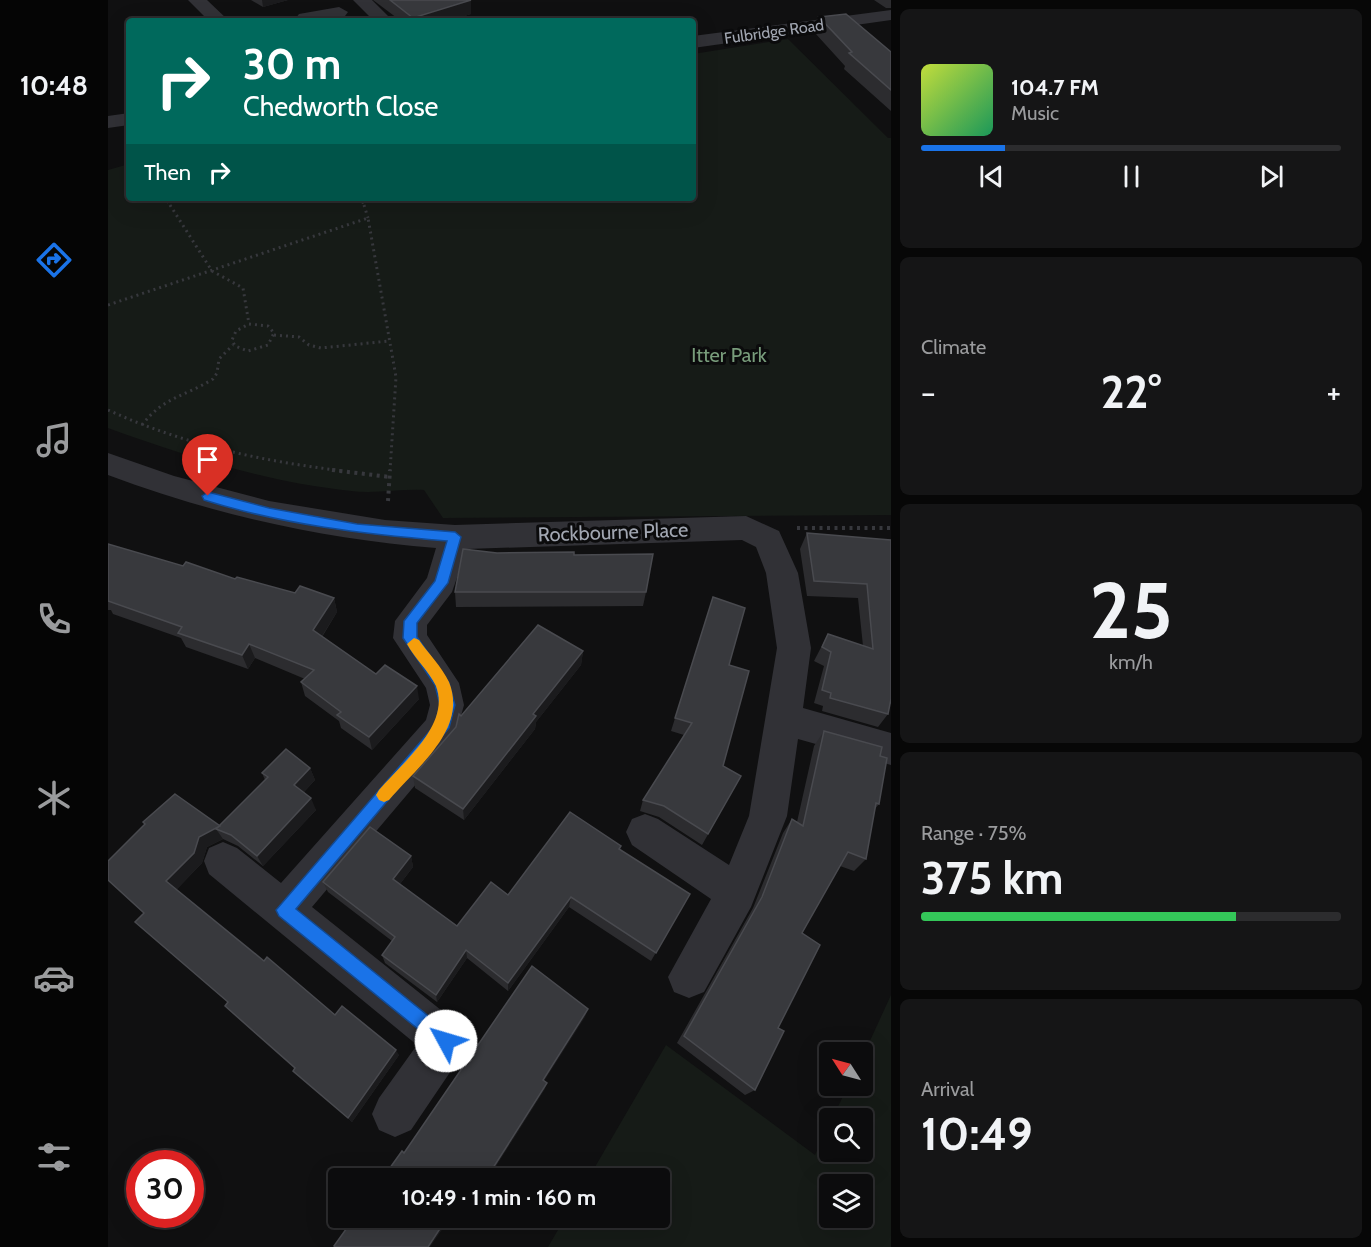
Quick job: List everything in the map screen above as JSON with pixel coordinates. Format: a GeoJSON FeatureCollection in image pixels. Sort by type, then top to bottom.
{"type":"FeatureCollection","features":[{"type":"Feature","properties":{"kind":"street"},"geometry":{"type":"LineString","coordinates":[[197,0],[217,18]]}},
{"type":"Feature","properties":{"kind":"street"},"geometry":{"type":"LineString","coordinates":[[362,0],[381,18]]}},
{"type":"Feature","properties":{"kind":"street"},"geometry":{"type":"LineString","coordinates":[[306,18],[339,11]]}},
{"type":"Feature","properties":{"kind":"street","name":"Fulbridge Road"},"geometry":{"type":"LineString","coordinates":[[696,42],[888,22]]}},
{"type":"Feature","properties":{"kind":"street"},"geometry":{"type":"LineString","coordinates":[[108,122],[126,119]]}},
{"type":"Feature","properties":{"kind":"street","name":"Rockbourne Place"},"geometry":{"type":"LineString","coordinates":[[108,465],[168,486],[269,513],[385,532],[455,537],[757,533]]}},
{"type":"Feature","properties":{"kind":"street"},"geometry":{"type":"LineString","coordinates":[[689,977],[737,893],[768,816],[785,719],[794,648],[782,573],[757,533]]}},
{"type":"Feature","properties":{"kind":"street"},"geometry":{"type":"LineString","coordinates":[[284,910],[442,728],[447,705],[442,683],[410,638],[411,621],[441,583],[455,537]]}},
{"type":"Feature","properties":{"kind":"street"},"geometry":{"type":"LineString","coordinates":[[785,719],[891,749]]}},
{"type":"Feature","properties":{"kind":"street"},"geometry":{"type":"LineString","coordinates":[[645,832],[737,893]]}},
{"type":"Feature","properties":{"kind":"street"},"geometry":{"type":"LineString","coordinates":[[223,861],[446,1041],[395,1114]]}},
{"type":"Feature","properties":{"kind":"path"},"geometry":{"type":"LineString","coordinates":[[167,201],[212,271],[243,288],[249,324]]}},
{"type":"Feature","properties":{"kind":"path"},"geometry":{"type":"LineString","coordinates":[[362,201],[368,218],[396,377],[385,532]]}},
{"type":"Feature","properties":{"kind":"path"},"geometry":{"type":"LineString","coordinates":[[108,305],[368,218]]}},
{"type":"Feature","properties":{"kind":"path"},"geometry":{"type":"LineString","coordinates":[[233,345],[232,339],[236,331],[249,324],[268,326],[274,335]]}},
{"type":"Feature","properties":{"kind":"path"},"geometry":{"type":"LineString","coordinates":[[274,335],[299,337],[309,345],[321,348],[389,341]]}},
{"type":"Feature","properties":{"kind":"path"},"geometry":{"type":"LineString","coordinates":[[233,345],[244,351],[260,350],[269,345],[274,335]]}},
{"type":"Feature","properties":{"kind":"path"},"geometry":{"type":"LineString","coordinates":[[142,425],[153,411],[169,398],[213,379],[217,373],[219,359],[233,345]]}},
{"type":"Feature","properties":{"kind":"path"},"geometry":{"type":"LineString","coordinates":[[108,410],[171,436],[270,462],[390,477]]}},
{"type":"Feature","properties":{"kind":"path"},"geometry":{"type":"LineString","coordinates":[[757,533],[891,528]]}},
{"type":"Feature","properties":{"kind":"green space","name":"Itter Park"},"geometry":{"type":"Polygon","coordinates":[[[788,39],[888,138],[891,138],[891,515],[443,518],[424,490],[360,492],[288,481],[228,467],[108,428],[108,170],[126,165],[126,201],[696,201],[696,54],[788,39]]]}},
{"type":"Feature","properties":{"kind":"green space"},"geometry":{"type":"Polygon","coordinates":[[[891,995],[891,1247],[548,1247],[559,1228],[670,1228],[670,1168],[594,1168],[666,1045],[815,1155],[819,1146],[819,1162],[873,1162],[873,1108],[837,1108],[843,1096],[873,1096],[873,1042],[869,1042],[891,995]]]}},
{"type":"Feature","properties":{"kind":"building"},"geometry":{"type":"Polygon","coordinates":[[[390,0],[471,0],[413,18],[390,0]]]}},
{"type":"Feature","properties":{"kind":"building"},"geometry":{"type":"Polygon","coordinates":[[[846,14],[891,52],[891,90],[849,53],[852,52],[819,17],[846,14]]]}},
{"type":"Feature","properties":{"kind":"building"},"geometry":{"type":"Polygon","coordinates":[[[807,533],[891,540],[891,699],[888,714],[830,698],[831,693],[822,690],[831,652],[822,647],[828,634],[873,649],[867,584],[814,581],[807,533]]]}},
{"type":"Feature","properties":{"kind":"building"},"geometry":{"type":"Polygon","coordinates":[[[108,544],[183,566],[186,562],[235,579],[237,577],[295,593],[300,586],[334,598],[313,630],[376,674],[385,665],[417,686],[369,737],[337,715],[341,712],[301,682],[314,670],[249,644],[242,655],[178,633],[182,627],[108,601],[108,544]]]}},
{"type":"Feature","properties":{"kind":"building"},"geometry":{"type":"Polygon","coordinates":[[[463,549],[497,553],[653,554],[646,592],[455,592],[463,549]]]}},
{"type":"Feature","properties":{"kind":"building"},"geometry":{"type":"Polygon","coordinates":[[[713,597],[745,608],[729,665],[749,671],[723,766],[741,776],[708,834],[664,806],[643,800],[692,723],[675,718],[713,597]]]}},
{"type":"Feature","properties":{"kind":"building"},"geometry":{"type":"Polygon","coordinates":[[[538,625],[583,651],[533,714],[536,716],[463,809],[413,776],[456,727],[459,714],[461,716],[538,625]]]}},
{"type":"Feature","properties":{"kind":"building"},"geometry":{"type":"Polygon","coordinates":[[[824,731],[882,747],[880,756],[887,758],[879,804],[876,803],[866,859],[848,852],[802,933],[820,945],[778,1028],[784,1031],[755,1090],[684,1036],[762,897],[792,819],[803,826],[824,731]]]}},
{"type":"Feature","properties":{"kind":"building"},"geometry":{"type":"Polygon","coordinates":[[[286,749],[310,768],[294,785],[311,798],[257,856],[231,835],[216,829],[268,777],[262,773],[286,749]]]}},
{"type":"Feature","properties":{"kind":"building"},"geometry":{"type":"Polygon","coordinates":[[[175,794],[220,826],[199,837],[194,853],[166,881],[264,961],[267,957],[335,1015],[342,1006],[396,1050],[348,1118],[293,1071],[295,1068],[225,1006],[228,1002],[135,922],[144,913],[108,880],[108,861],[145,824],[143,822],[175,794]]]}},
{"type":"Feature","properties":{"kind":"building"},"geometry":{"type":"Polygon","coordinates":[[[570,812],[621,846],[619,849],[690,894],[656,953],[571,897],[508,983],[466,950],[436,995],[382,955],[395,937],[323,882],[370,827],[411,856],[393,879],[457,926],[491,882],[508,895],[570,812]]]}},
{"type":"Feature","properties":{"kind":"building"},"geometry":{"type":"Polygon","coordinates":[[[532,966],[588,1009],[543,1080],[547,1083],[493,1168],[390,1168],[402,1151],[404,1153],[532,966]]]}},
{"type":"Feature","properties":{"kind":"building"},"geometry":{"type":"Polygon","coordinates":[[[347,1228],[440,1228],[428,1247],[334,1246],[347,1228]]]}},
{"type":"Feature","properties":{"kind":"slow traffic"},"geometry":{"type":"LineString","coordinates":[[384,795],[442,728],[447,705],[442,683],[414,644]]}},
{"type":"Feature","properties":{"kind":"route"},"geometry":{"type":"LineString","coordinates":[[208,496],[269,513],[357,529],[455,537],[441,583],[411,621],[410,638],[442,683],[447,705],[442,728],[284,910],[446,1041]]}}]}
